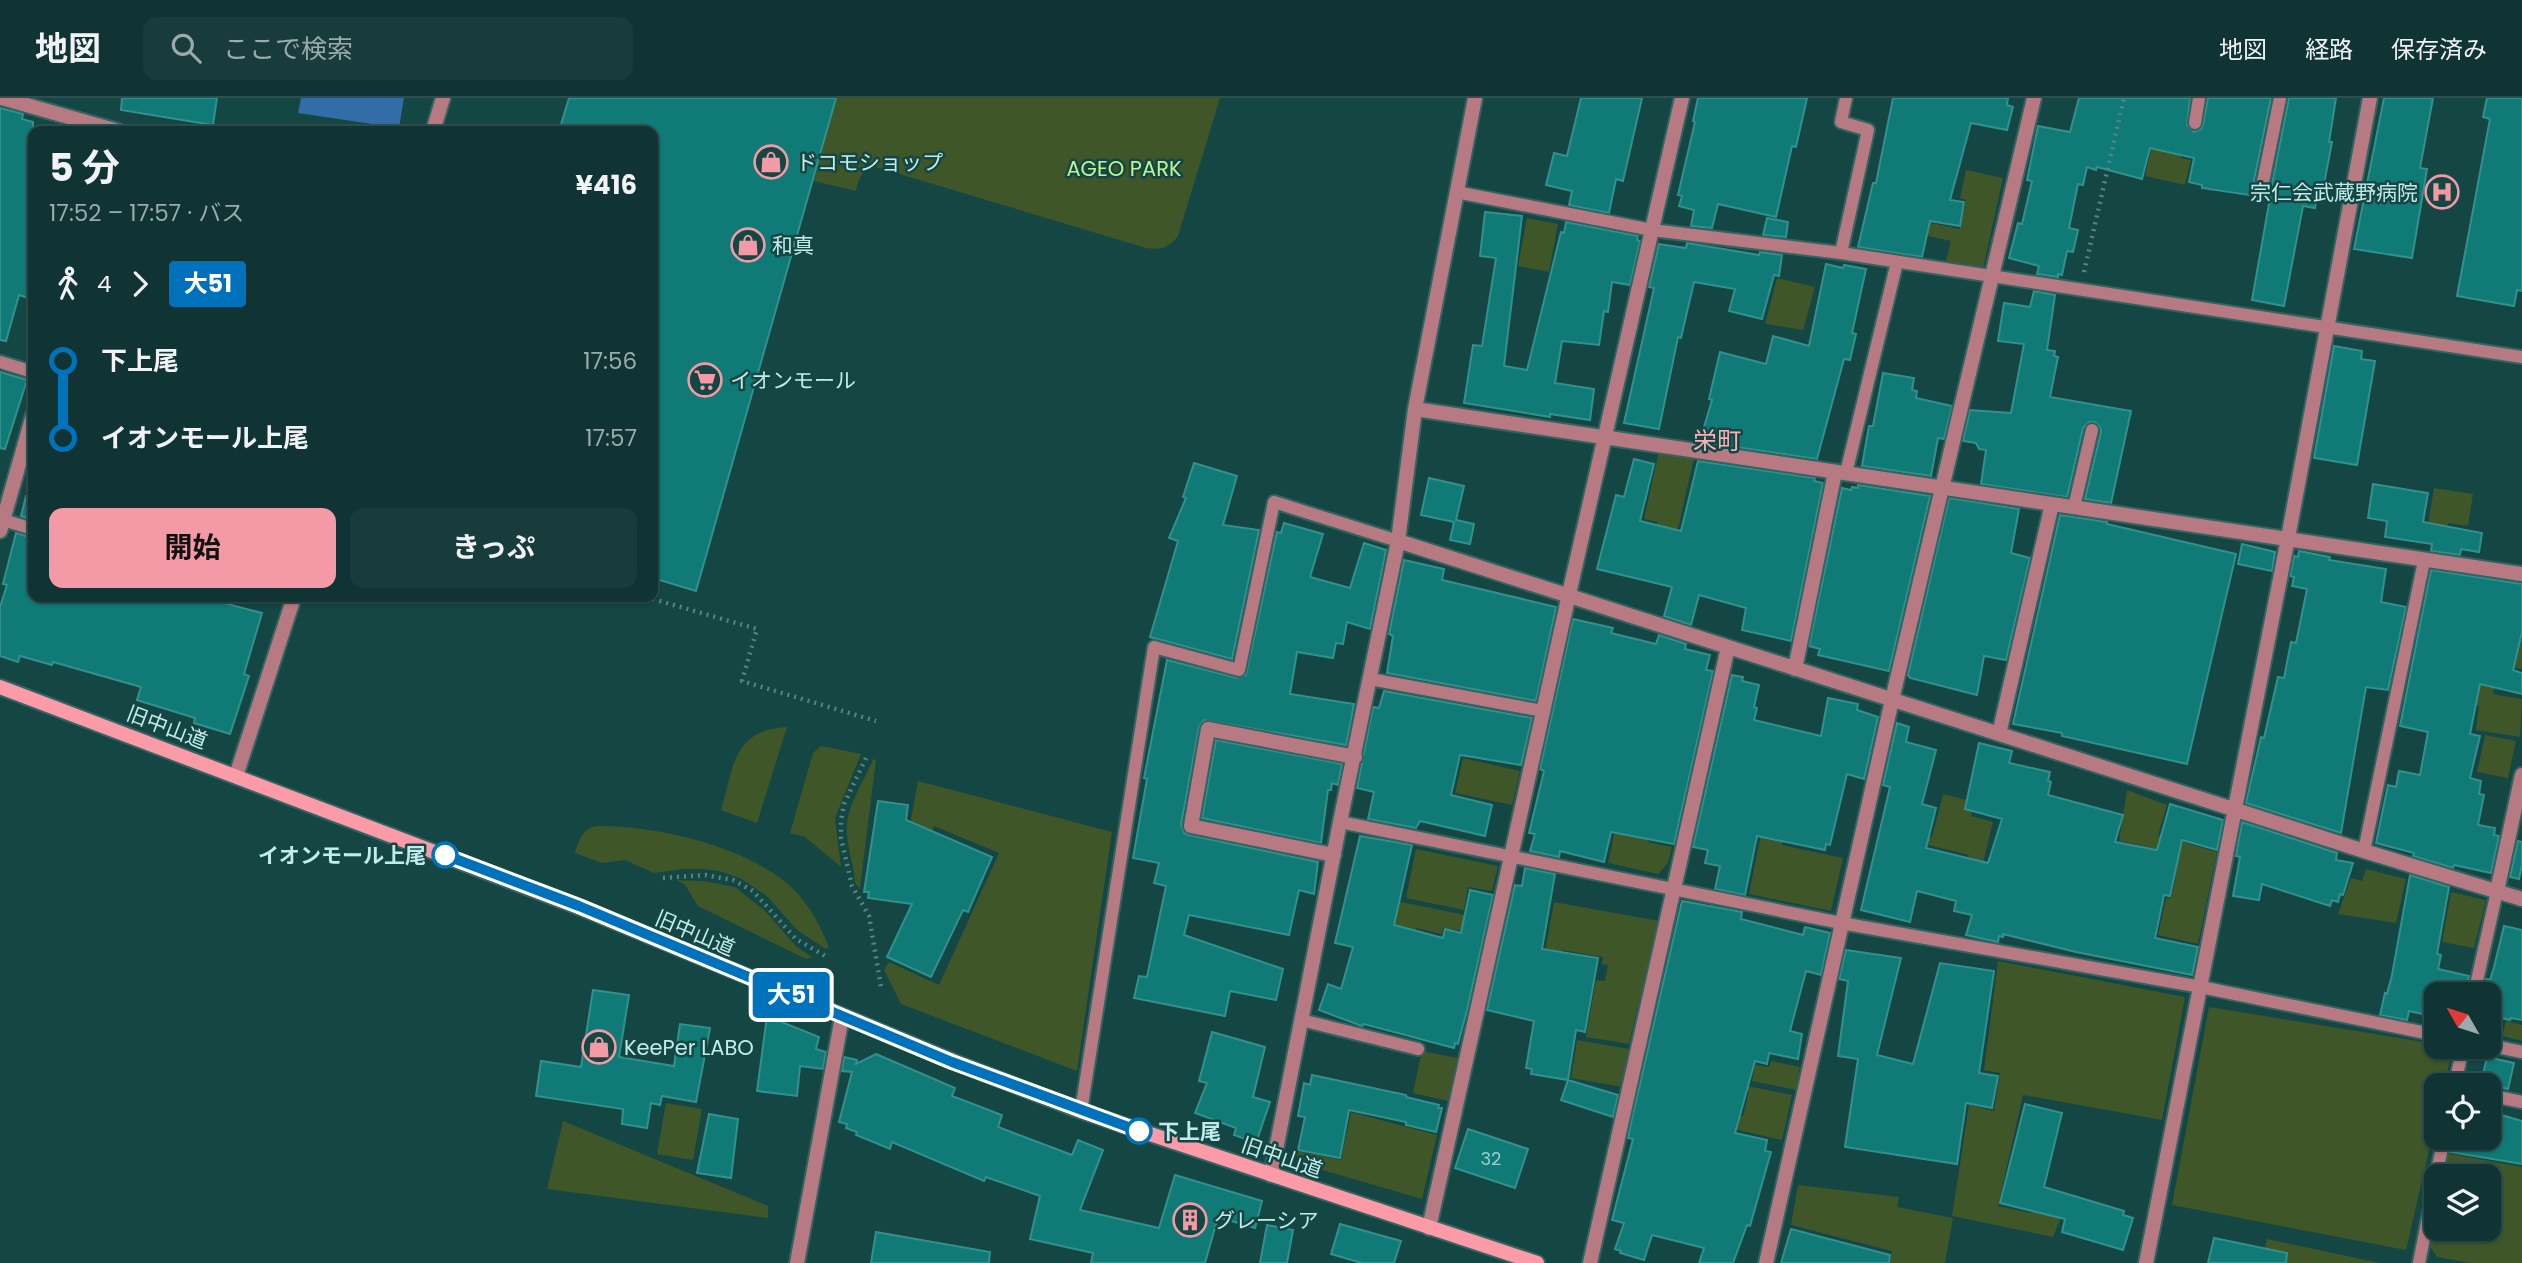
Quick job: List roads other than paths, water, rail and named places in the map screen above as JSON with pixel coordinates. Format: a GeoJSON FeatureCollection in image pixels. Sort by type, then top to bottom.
{"type":"FeatureCollection","features":[{"type":"Feature","properties":{"kind":"main road","name":"旧中山道"},"geometry":{"type":"LineString","coordinates":[[0,687],[579,906],[842,1017],[1081,1111],[1537,1263]]}},
{"type":"Feature","properties":{"kind":"street"},"geometry":{"type":"LineString","coordinates":[[2,98],[100,126]]}},
{"type":"Feature","properties":{"kind":"street"},"geometry":{"type":"LineString","coordinates":[[435,126],[443,98]]}},
{"type":"Feature","properties":{"kind":"street"},"geometry":{"type":"LineString","coordinates":[[1271,1175],[1398,541],[1415,409],[1475,98]]}},
{"type":"Feature","properties":{"kind":"street"},"geometry":{"type":"LineString","coordinates":[[1429,1228],[1682,98]]}},
{"type":"Feature","properties":{"kind":"street"},"geometry":{"type":"LineString","coordinates":[[1766,1263],[1892,700],[2034,98]]}},
{"type":"Feature","properties":{"kind":"street"},"geometry":{"type":"LineString","coordinates":[[2146,1263],[2288,538],[2370,98]]}},
{"type":"Feature","properties":{"kind":"street"},"geometry":{"type":"LineString","coordinates":[[1415,409],[2522,574]]}},
{"type":"Feature","properties":{"kind":"street"},"geometry":{"type":"LineString","coordinates":[[1,525],[28,432]]}},
{"type":"Feature","properties":{"kind":"street"},"geometry":{"type":"LineString","coordinates":[[1795,669],[1840,473]]}},
{"type":"Feature","properties":{"kind":"street"},"geometry":{"type":"LineString","coordinates":[[1999,734],[2052,504]]}},
{"type":"Feature","properties":{"kind":"street"},"geometry":{"type":"LineString","coordinates":[[1398,541],[2364,851],[2522,899]]}},
{"type":"Feature","properties":{"kind":"street"},"geometry":{"type":"LineString","coordinates":[[236,776],[292,602]]}},
{"type":"Feature","properties":{"kind":"street"},"geometry":{"type":"LineString","coordinates":[[1590,1263],[1728,647]]}},
{"type":"Feature","properties":{"kind":"street"},"geometry":{"type":"LineString","coordinates":[[1334,855],[1191,826],[1208,729],[1355,757]]}},
{"type":"Feature","properties":{"kind":"street"},"geometry":{"type":"LineString","coordinates":[[2497,891],[2522,775]]}},
{"type":"Feature","properties":{"kind":"street"},"geometry":{"type":"LineString","coordinates":[[797,1263],[842,1017]]}},
{"type":"Feature","properties":{"kind":"lane"},"geometry":{"type":"LineString","coordinates":[[1841,253],[1868,130],[1841,122],[1846,98]]}},
{"type":"Feature","properties":{"kind":"lane"},"geometry":{"type":"LineString","coordinates":[[2195,123],[2199,98]]}},
{"type":"Feature","properties":{"kind":"lane"},"geometry":{"type":"LineString","coordinates":[[2262,187],[2280,98]]}},
{"type":"Feature","properties":{"kind":"lane"},"geometry":{"type":"LineString","coordinates":[[1456,192],[1652,229],[1841,253],[2522,357]]}},
{"type":"Feature","properties":{"kind":"lane"},"geometry":{"type":"LineString","coordinates":[[1840,473],[1897,262]]}},
{"type":"Feature","properties":{"kind":"lane"},"geometry":{"type":"LineString","coordinates":[[0,362],[28,370]]}},
{"type":"Feature","properties":{"kind":"lane"},"geometry":{"type":"LineString","coordinates":[[2074,507],[2092,430]]}},
{"type":"Feature","properties":{"kind":"lane"},"geometry":{"type":"LineString","coordinates":[[1081,1111],[1154,648],[1239,670],[1274,502],[1398,541]]}},
{"type":"Feature","properties":{"kind":"lane"},"geometry":{"type":"LineString","coordinates":[[1,525],[28,528]]}},
{"type":"Feature","properties":{"kind":"lane"},"geometry":{"type":"LineString","coordinates":[[2364,851],[2424,561]]}},
{"type":"Feature","properties":{"kind":"lane"},"geometry":{"type":"LineString","coordinates":[[1370,678],[1544,711]]}},
{"type":"Feature","properties":{"kind":"lane"},"geometry":{"type":"LineString","coordinates":[[1340,822],[1841,923],[2201,987],[2424,1033]]}},
{"type":"Feature","properties":{"kind":"lane"},"geometry":{"type":"LineString","coordinates":[[2477,982],[2497,891]]}},
{"type":"Feature","properties":{"kind":"lane"},"geometry":{"type":"LineString","coordinates":[[1301,1020],[1419,1049]]}},
{"type":"Feature","properties":{"kind":"lane"},"geometry":{"type":"LineString","coordinates":[[2501,1048],[2522,1052]]}},
{"type":"Feature","properties":{"kind":"lane"},"geometry":{"type":"LineString","coordinates":[[2501,1098],[2522,1102]]}},
{"type":"Feature","properties":{"kind":"lane"},"geometry":{"type":"LineString","coordinates":[[2419,1263],[2424,1238]]}},
{"type":"Feature","properties":{"kind":"water"},"geometry":{"type":"Polygon","coordinates":[[[301,98],[404,98],[399,126],[298,113],[301,98]]]}},
{"type":"Feature","properties":{"kind":"place","name":"ドコモショップ"},"geometry":{"type":"Point","coordinates":[771,162]}},
{"type":"Feature","properties":{"kind":"place","name":"宗仁会武蔵野病院"},"geometry":{"type":"Point","coordinates":[2442,192]}},
{"type":"Feature","properties":{"kind":"place","name":"和真"},"geometry":{"type":"Point","coordinates":[748,245]}},
{"type":"Feature","properties":{"kind":"place","name":"イオンモール"},"geometry":{"type":"Point","coordinates":[705,380]}},
{"type":"Feature","properties":{"kind":"place","name":"イオンモール上尾"},"geometry":{"type":"Point","coordinates":[445,855]}},
{"type":"Feature","properties":{"kind":"place","name":"KeePer LABO"},"geometry":{"type":"Point","coordinates":[599,1047]}},
{"type":"Feature","properties":{"kind":"place","name":"下上尾"},"geometry":{"type":"Point","coordinates":[1139,1131]}},
{"type":"Feature","properties":{"kind":"place","name":"グレーシア"},"geometry":{"type":"Point","coordinates":[1190,1220]}},
{"type":"Feature","properties":{"kind":"district","name":"栄町"},"geometry":{"type":"Point","coordinates":[1717,440]}},
{"type":"Feature","properties":{"kind":"park label","name":"AGEO PARK"},"geometry":{"type":"Point","coordinates":[1124,168]}}]}
